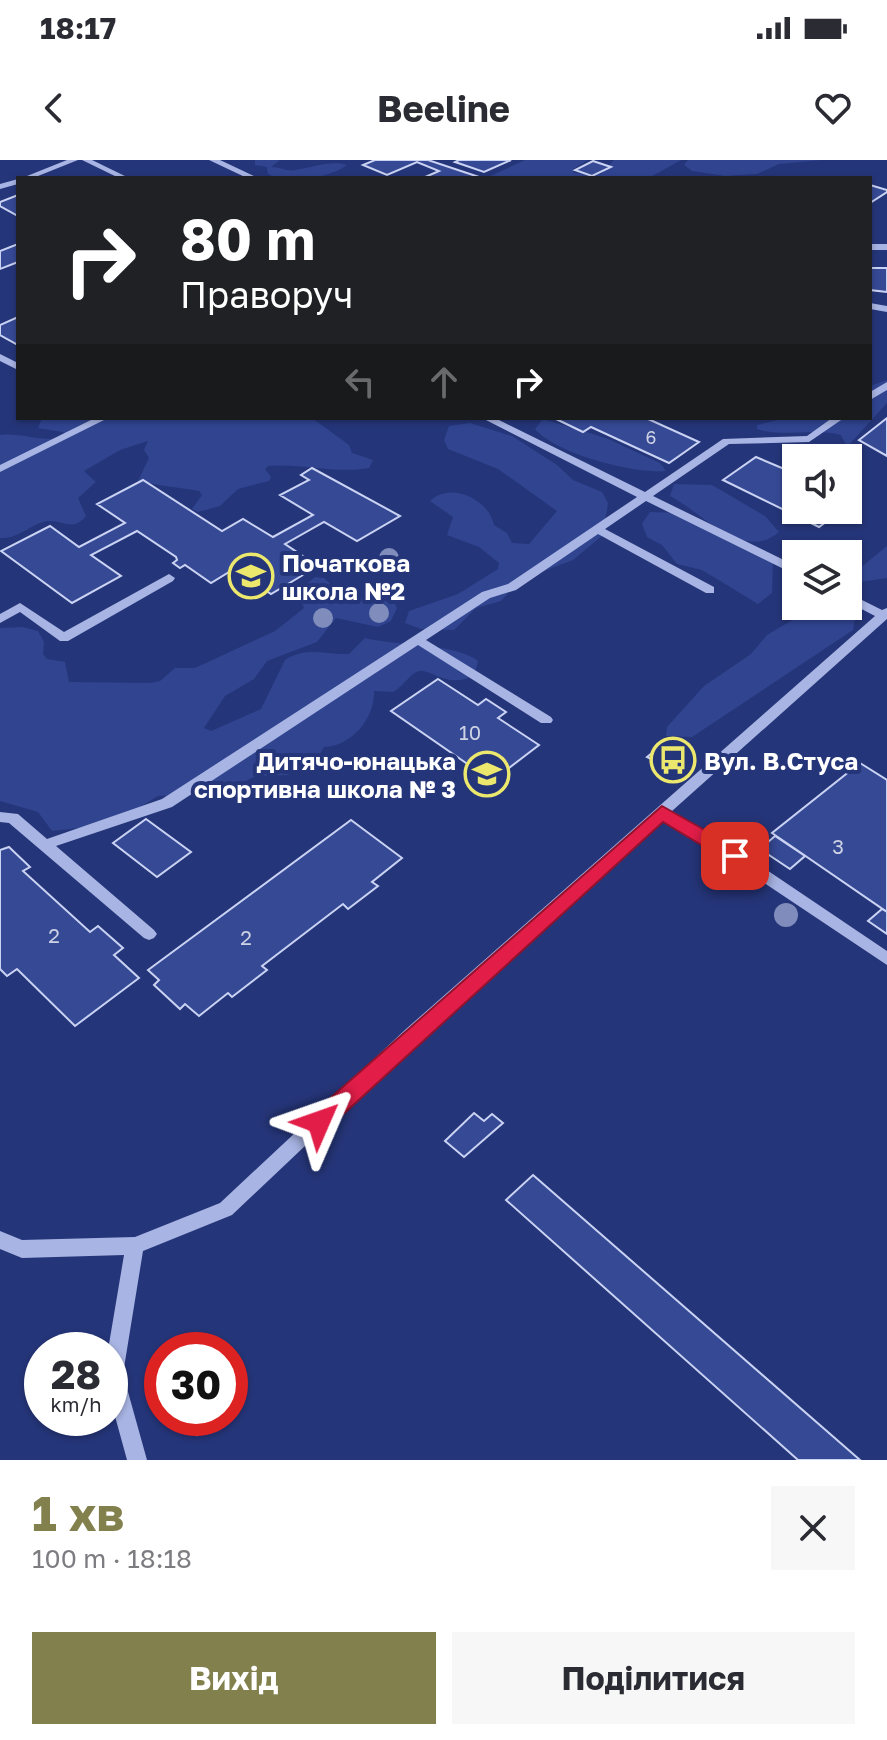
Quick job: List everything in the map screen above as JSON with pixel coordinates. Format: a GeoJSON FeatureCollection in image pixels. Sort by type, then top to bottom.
{"type":"FeatureCollection","features":[{"type":"Feature","properties":{"kind":"street"},"geometry":{"type":"LineString","coordinates":[[31,176],[74,160]]}},
{"type":"Feature","properties":{"kind":"street"},"geometry":{"type":"LineString","coordinates":[[86,160],[121,176]]}},
{"type":"Feature","properties":{"kind":"street"},"geometry":{"type":"LineString","coordinates":[[213,160],[249,176]]}},
{"type":"Feature","properties":{"kind":"street"},"geometry":{"type":"LineString","coordinates":[[0,469],[99,420]]}},
{"type":"Feature","properties":{"kind":"street"},"geometry":{"type":"LineString","coordinates":[[491,420],[782,564]]}},
{"type":"Feature","properties":{"kind":"street"},"geometry":{"type":"LineString","coordinates":[[44,845],[167,803],[486,595],[512,587],[727,441],[809,439],[836,420]]}},
{"type":"Feature","properties":{"kind":"street"},"geometry":{"type":"LineString","coordinates":[[597,529],[710,590]]}},
{"type":"Feature","properties":{"kind":"street"},"geometry":{"type":"LineString","coordinates":[[0,619],[20,607],[64,638],[169,578]]}},
{"type":"Feature","properties":{"kind":"street"},"geometry":{"type":"LineString","coordinates":[[0,1240],[22,1249],[135,1246],[226,1209],[412,1034],[885,613],[862,603]]}},
{"type":"Feature","properties":{"kind":"street"},"geometry":{"type":"LineString","coordinates":[[418,640],[546,720]]}},
{"type":"Feature","properties":{"kind":"street"},"geometry":{"type":"LineString","coordinates":[[662,812],[735,856],[887,959]]}},
{"type":"Feature","properties":{"kind":"street"},"geometry":{"type":"LineString","coordinates":[[0,817],[13,818],[149,934]]}},
{"type":"Feature","properties":{"kind":"street"},"geometry":{"type":"LineString","coordinates":[[135,1246],[113,1374],[137,1460]]}},
{"type":"Feature","properties":{"kind":"shaded area"},"geometry":{"type":"Polygon","coordinates":[[[255,160],[280,160],[271,167],[296,170],[329,164],[347,165],[322,176],[272,176],[268,174],[267,167],[255,165],[255,160]]]}},
{"type":"Feature","properties":{"kind":"shaded area"},"geometry":{"type":"Polygon","coordinates":[[[525,160],[588,160],[573,169],[574,173],[601,174],[614,160],[681,160],[653,176],[490,176],[525,160]]]}},
{"type":"Feature","properties":{"kind":"shaded area"},"geometry":{"type":"Polygon","coordinates":[[[688,160],[821,160],[779,164],[757,174],[725,176],[692,171],[684,165],[688,160]]]}},
{"type":"Feature","properties":{"kind":"shaded area"},"geometry":{"type":"Polygon","coordinates":[[[887,380],[887,403],[872,420],[872,385],[887,380]]]}},
{"type":"Feature","properties":{"kind":"shaded area"},"geometry":{"type":"Polygon","coordinates":[[[41,420],[315,420],[349,445],[352,453],[373,460],[369,468],[356,470],[268,466],[265,469],[271,477],[269,481],[238,489],[220,506],[198,512],[192,509],[202,495],[199,491],[138,481],[149,458],[144,450],[148,441],[120,450],[84,471],[96,482],[78,498],[86,516],[81,521],[76,524],[43,522],[17,535],[0,538],[0,435],[48,439],[65,436],[63,432],[38,428],[41,420]]]}},
{"type":"Feature","properties":{"kind":"shaded area"},"geometry":{"type":"Polygon","coordinates":[[[542,420],[546,420],[606,438],[660,463],[666,471],[616,466],[577,454],[560,447],[535,429],[542,420]]]}},
{"type":"Feature","properties":{"kind":"shaded area"},"geometry":{"type":"Polygon","coordinates":[[[778,420],[872,420],[850,444],[846,444],[841,435],[831,433],[777,433],[757,429],[757,425],[778,420]]]}},
{"type":"Feature","properties":{"kind":"shaded area"},"geometry":{"type":"Polygon","coordinates":[[[470,423],[512,436],[557,465],[573,480],[602,492],[608,503],[603,535],[573,560],[520,580],[501,601],[476,608],[454,630],[421,629],[405,623],[409,611],[458,594],[498,569],[499,563],[479,547],[447,535],[453,517],[430,501],[448,493],[468,496],[485,507],[494,525],[507,533],[512,543],[529,544],[557,511],[498,469],[448,449],[444,440],[449,426],[470,423]]]}},
{"type":"Feature","properties":{"kind":"shaded area"},"geometry":{"type":"Polygon","coordinates":[[[674,484],[712,485],[765,516],[779,532],[765,540],[751,542],[737,538],[670,496],[674,484]]]}},
{"type":"Feature","properties":{"kind":"shaded area"},"geometry":{"type":"Polygon","coordinates":[[[650,512],[682,513],[703,528],[773,558],[772,593],[758,604],[702,570],[677,564],[662,545],[647,537],[642,524],[650,512]]]}},
{"type":"Feature","properties":{"kind":"shaded area"},"geometry":{"type":"Polygon","coordinates":[[[887,546],[887,578],[862,582],[862,566],[887,546]]]}},
{"type":"Feature","properties":{"kind":"shaded area"},"geometry":{"type":"Polygon","coordinates":[[[315,577],[324,578],[342,595],[394,602],[397,608],[391,621],[378,627],[336,618],[317,642],[267,661],[254,679],[225,696],[204,728],[211,731],[261,709],[285,660],[309,652],[349,654],[365,638],[468,655],[478,661],[475,674],[466,679],[449,680],[419,671],[393,692],[374,691],[371,711],[360,729],[344,742],[324,747],[316,762],[287,775],[256,776],[219,794],[158,796],[113,824],[52,831],[38,812],[0,801],[0,628],[22,627],[38,631],[44,642],[43,654],[47,659],[65,662],[69,682],[150,683],[160,681],[175,668],[195,668],[275,631],[304,608],[297,592],[315,577]]]}},
{"type":"Feature","properties":{"kind":"shaded area"},"geometry":{"type":"Polygon","coordinates":[[[792,620],[855,620],[853,630],[692,737],[666,736],[667,727],[704,686],[751,654],[767,635],[792,620]]]}},
{"type":"Feature","properties":{"kind":"building"},"geometry":{"type":"Polygon","coordinates":[[[375,160],[428,160],[476,176],[428,176],[439,171],[417,162],[387,175],[363,165],[375,160]]]}},
{"type":"Feature","properties":{"kind":"building"},"geometry":{"type":"Polygon","coordinates":[[[511,160],[484,172],[455,162],[511,160]]]}},
{"type":"Feature","properties":{"kind":"building"},"geometry":{"type":"Polygon","coordinates":[[[593,161],[611,167],[592,176],[575,170],[593,161]]]}},
{"type":"Feature","properties":{"kind":"building"},"geometry":{"type":"Polygon","coordinates":[[[872,186],[887,192],[872,202],[872,186]]]}},
{"type":"Feature","properties":{"kind":"building"},"geometry":{"type":"Polygon","coordinates":[[[16,196],[16,215],[0,206],[0,202],[16,196]]]}},
{"type":"Feature","properties":{"kind":"building"},"geometry":{"type":"Polygon","coordinates":[[[16,245],[16,263],[0,269],[0,251],[16,245]]]}},
{"type":"Feature","properties":{"kind":"building"},"geometry":{"type":"Polygon","coordinates":[[[872,268],[887,268],[887,292],[872,290],[872,268]]]}},
{"type":"Feature","properties":{"kind":"building"},"geometry":{"type":"Polygon","coordinates":[[[16,318],[16,344],[0,335],[0,325],[16,318]]]}},
{"type":"Feature","properties":{"kind":"building"},"geometry":{"type":"Polygon","coordinates":[[[887,418],[887,456],[859,440],[887,418]]]}},
{"type":"Feature","properties":{"kind":"building"},"geometry":{"type":"Polygon","coordinates":[[[558,420],[650,420],[699,442],[669,463],[591,427],[583,432],[558,420]]]}},
{"type":"Feature","properties":{"kind":"building"},"geometry":{"type":"Polygon","coordinates":[[[756,457],[782,468],[782,509],[723,480],[756,457]]]}},
{"type":"Feature","properties":{"kind":"building"},"geometry":{"type":"Polygon","coordinates":[[[312,468],[400,516],[357,541],[324,522],[285,544],[318,566],[271,594],[234,569],[211,583],[185,565],[180,568],[173,563],[176,557],[137,531],[91,555],[121,576],[72,603],[1,551],[50,526],[79,547],[125,523],[97,504],[143,480],[222,531],[243,519],[273,537],[313,515],[280,495],[309,480],[301,475],[312,468]]]}},
{"type":"Feature","properties":{"kind":"building"},"geometry":{"type":"Polygon","coordinates":[[[438,679],[478,705],[486,699],[506,712],[498,718],[539,745],[492,781],[391,711],[438,679]]]}},
{"type":"Feature","properties":{"kind":"building"},"geometry":{"type":"Polygon","coordinates":[[[663,744],[673,751],[659,763],[647,757],[663,744]]]}},
{"type":"Feature","properties":{"kind":"building"},"geometry":{"type":"Polygon","coordinates":[[[860,763],[887,780],[887,912],[772,833],[860,763]]]}},
{"type":"Feature","properties":{"kind":"building"},"geometry":{"type":"Polygon","coordinates":[[[146,819],[191,852],[157,877],[113,843],[146,819]]]}},
{"type":"Feature","properties":{"kind":"building"},"geometry":{"type":"Polygon","coordinates":[[[351,820],[402,858],[372,882],[378,886],[348,909],[343,904],[262,966],[267,970],[232,997],[228,993],[199,1016],[185,1004],[180,1009],[154,985],[159,980],[148,970],[351,820]]]}},
{"type":"Feature","properties":{"kind":"building"},"geometry":{"type":"Polygon","coordinates":[[[775,836],[805,856],[790,869],[760,849],[775,836]]]}},
{"type":"Feature","properties":{"kind":"building"},"geometry":{"type":"Polygon","coordinates":[[[9,847],[30,867],[23,871],[90,932],[98,926],[123,948],[114,955],[139,978],[75,1026],[17,969],[7,976],[0,969],[0,850],[9,847]]]}},
{"type":"Feature","properties":{"kind":"building"},"geometry":{"type":"Polygon","coordinates":[[[882,909],[887,912],[887,934],[868,921],[882,909]]]}},
{"type":"Feature","properties":{"kind":"building"},"geometry":{"type":"Polygon","coordinates":[[[474,1113],[484,1121],[492,1114],[503,1123],[464,1157],[445,1141],[474,1113]]]}},
{"type":"Feature","properties":{"kind":"building"},"geometry":{"type":"Polygon","coordinates":[[[533,1175],[860,1460],[798,1460],[506,1200],[533,1175]]]}},
{"type":"Feature","properties":{"kind":"place","name":"Початкова школа №2"},"geometry":{"type":"Point","coordinates":[251,576]}},
{"type":"Feature","properties":{"kind":"place","name":"Вул. В.Стуса"},"geometry":{"type":"Point","coordinates":[673,760]}},
{"type":"Feature","properties":{"kind":"place","name":"Дитячо-юнацька спортивна школа № 3"},"geometry":{"type":"Point","coordinates":[487,774]}},
{"type":"Feature","properties":{"kind":"route"},"geometry":{"type":"LineString","coordinates":[[319,1122],[412,1034],[662,812],[735,856]]}}]}
